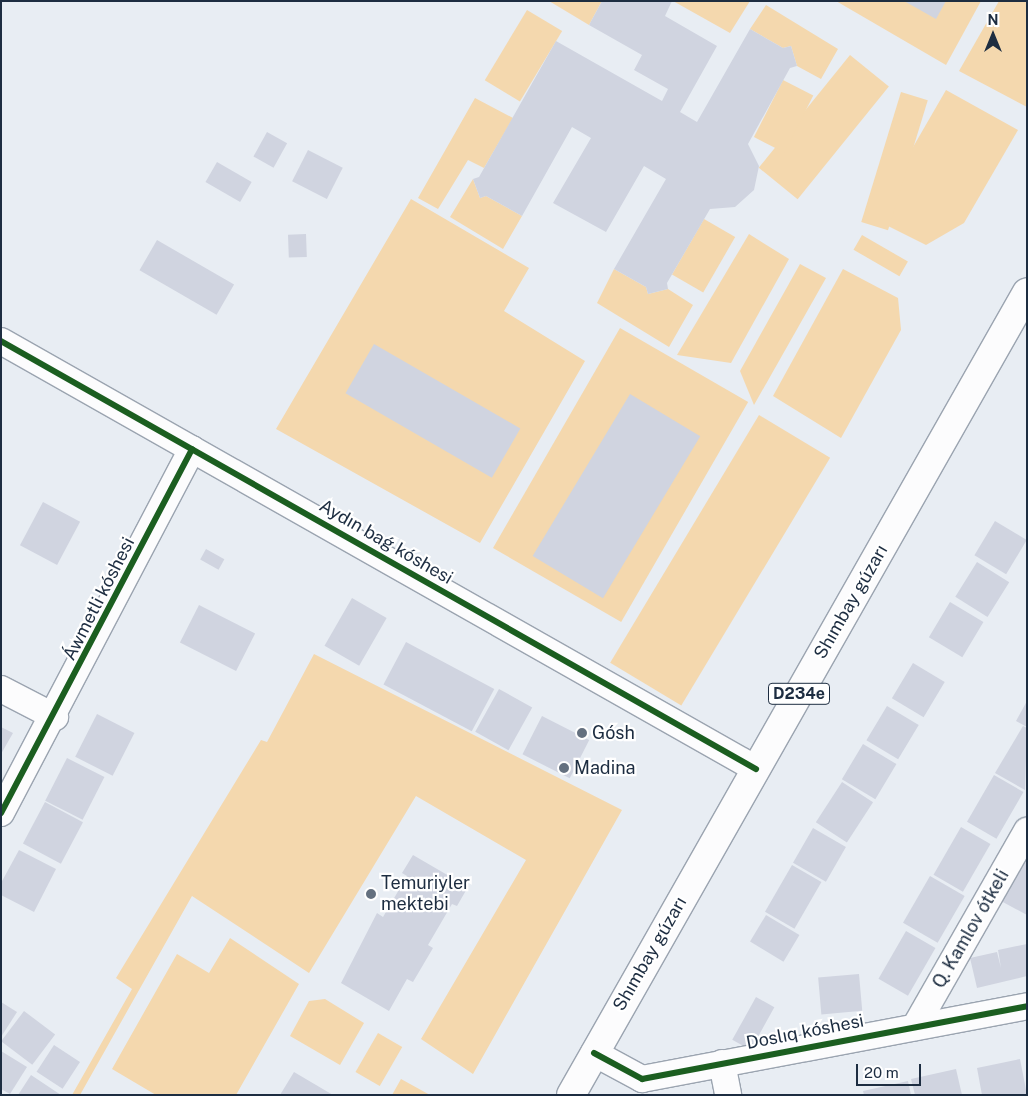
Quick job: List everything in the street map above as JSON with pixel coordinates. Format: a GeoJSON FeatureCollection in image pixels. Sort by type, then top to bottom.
{"type":"FeatureCollection","features":[{"type":"Feature","properties":{"kind":"main road","name":"Shımbay gúzarı"},"geometry":{"type":"LineString","coordinates":[[571,1095],[1027,292]]}},
{"type":"Feature","properties":{"kind":"street","name":"Aydın baǵ kóshesi"},"geometry":{"type":"LineString","coordinates":[[1,341],[756,769]]}},
{"type":"Feature","properties":{"kind":"street","name":"Áwmetli kóshesi"},"geometry":{"type":"LineString","coordinates":[[1,813],[55,717],[192,449]]}},
{"type":"Feature","properties":{"kind":"street"},"geometry":{"type":"LineString","coordinates":[[1,689],[55,717]]}},
{"type":"Feature","properties":{"kind":"street","name":"Q. Kamlov ótkeli"},"geometry":{"type":"LineString","coordinates":[[914,1027],[1027,831]]}},
{"type":"Feature","properties":{"kind":"street","name":"Doslıq kóshesi"},"geometry":{"type":"LineString","coordinates":[[594,1053],[642,1079],[1027,1006]]}},
{"type":"Feature","properties":{"kind":"street"},"geometry":{"type":"LineString","coordinates":[[722,1063],[728,1095]]}},
{"type":"Feature","properties":{"kind":"shaded area"},"geometry":{"type":"Polygon","coordinates":[[[549,1],[602,1],[589,25],[549,1]]]}},
{"type":"Feature","properties":{"kind":"shaded area"},"geometry":{"type":"Polygon","coordinates":[[[673,1],[750,1],[730,33],[673,1]]]}},
{"type":"Feature","properties":{"kind":"shaded area"},"geometry":{"type":"Polygon","coordinates":[[[836,1],[981,1],[946,65],[836,1]]]}},
{"type":"Feature","properties":{"kind":"shaded area"},"geometry":{"type":"Polygon","coordinates":[[[999,1],[1027,1],[1027,107],[959,71],[999,1]]]}},
{"type":"Feature","properties":{"kind":"shaded area"},"geometry":{"type":"Polygon","coordinates":[[[766,5],[838,49],[821,79],[797,66],[791,46],[783,48],[750,29],[766,5]]]}},
{"type":"Feature","properties":{"kind":"shaded area"},"geometry":{"type":"Polygon","coordinates":[[[527,10],[562,31],[520,101],[485,80],[527,10]]]}},
{"type":"Feature","properties":{"kind":"shaded area"},"geometry":{"type":"Polygon","coordinates":[[[850,55],[889,86],[798,199],[759,168],[850,55]]]}},
{"type":"Feature","properties":{"kind":"shaded area"},"geometry":{"type":"Polygon","coordinates":[[[783,80],[813,95],[784,152],[754,137],[783,80]]]}},
{"type":"Feature","properties":{"kind":"shaded area"},"geometry":{"type":"Polygon","coordinates":[[[946,90],[1018,130],[964,223],[926,245],[872,218],[946,90]]]}},
{"type":"Feature","properties":{"kind":"shaded area"},"geometry":{"type":"Polygon","coordinates":[[[901,92],[928,100],[888,230],[861,222],[901,92]]]}},
{"type":"Feature","properties":{"kind":"shaded area"},"geometry":{"type":"Polygon","coordinates":[[[475,98],[513,118],[484,168],[468,160],[438,209],[418,198],[475,98]]]}},
{"type":"Feature","properties":{"kind":"shaded area"},"geometry":{"type":"Polygon","coordinates":[[[473,179],[480,198],[486,196],[522,216],[503,249],[450,217],[473,179]]]}},
{"type":"Feature","properties":{"kind":"shaded area"},"geometry":{"type":"Polygon","coordinates":[[[411,199],[529,268],[504,311],[585,361],[480,543],[276,429],[411,199]]]}},
{"type":"Feature","properties":{"kind":"shaded area"},"geometry":{"type":"Polygon","coordinates":[[[704,219],[735,237],[703,292],[672,274],[704,219]]]}},
{"type":"Feature","properties":{"kind":"shaded area"},"geometry":{"type":"Polygon","coordinates":[[[749,234],[789,259],[731,363],[677,355],[749,234]]]}},
{"type":"Feature","properties":{"kind":"shaded area"},"geometry":{"type":"Polygon","coordinates":[[[862,235],[908,262],[899,276],[854,250],[862,235]]]}},
{"type":"Feature","properties":{"kind":"shaded area"},"geometry":{"type":"Polygon","coordinates":[[[800,264],[826,278],[754,405],[740,371],[800,264]]]}},
{"type":"Feature","properties":{"kind":"shaded area"},"geometry":{"type":"Polygon","coordinates":[[[614,269],[646,287],[648,294],[668,289],[693,305],[669,347],[597,303],[614,269]]]}},
{"type":"Feature","properties":{"kind":"shaded area"},"geometry":{"type":"Polygon","coordinates":[[[843,269],[898,298],[901,330],[841,438],[773,396],[843,269]]]}},
{"type":"Feature","properties":{"kind":"shaded area"},"geometry":{"type":"Polygon","coordinates":[[[620,328],[748,402],[621,622],[493,548],[620,328]]]}},
{"type":"Feature","properties":{"kind":"shaded area"},"geometry":{"type":"Polygon","coordinates":[[[759,415],[830,458],[681,705],[610,663],[759,415]]]}},
{"type":"Feature","properties":{"kind":"shaded area"},"geometry":{"type":"Polygon","coordinates":[[[314,654],[622,810],[473,1074],[421,1039],[526,860],[416,796],[309,973],[192,896],[80,1095],[72,1095],[132,989],[116,978],[261,740],[267,742],[314,654]]]}},
{"type":"Feature","properties":{"kind":"shaded area"},"geometry":{"type":"Polygon","coordinates":[[[230,938],[299,984],[236,1095],[156,1095],[112,1069],[177,954],[209,973],[230,938]]]}},
{"type":"Feature","properties":{"kind":"shaded area"},"geometry":{"type":"Polygon","coordinates":[[[325,999],[364,1023],[340,1065],[290,1036],[309,1001],[325,999]]]}},
{"type":"Feature","properties":{"kind":"shaded area"},"geometry":{"type":"Polygon","coordinates":[[[378,1033],[402,1047],[380,1086],[356,1072],[378,1033]]]}},
{"type":"Feature","properties":{"kind":"shaded area"},"geometry":{"type":"Polygon","coordinates":[[[401,1079],[430,1095],[392,1095],[401,1079]]]}},
{"type":"Feature","properties":{"kind":"building"},"geometry":{"type":"Polygon","coordinates":[[[602,1],[672,1],[665,16],[717,46],[680,112],[697,122],[750,29],[783,48],[791,46],[797,66],[790,68],[748,144],[759,166],[754,190],[735,207],[710,209],[667,283],[668,289],[648,294],[646,287],[614,269],[666,179],[644,166],[606,232],[553,203],[591,138],[572,127],[522,216],[486,196],[480,198],[473,179],[479,177],[556,41],[662,101],[668,89],[634,70],[642,55],[589,25],[602,1]]]}},
{"type":"Feature","properties":{"kind":"building"},"geometry":{"type":"Polygon","coordinates":[[[904,1],[946,1],[936,19],[904,1]]]}},
{"type":"Feature","properties":{"kind":"building"},"geometry":{"type":"Polygon","coordinates":[[[267,132],[287,143],[274,168],[253,156],[267,132]]]}},
{"type":"Feature","properties":{"kind":"building"},"geometry":{"type":"Polygon","coordinates":[[[308,150],[343,168],[327,199],[292,181],[308,150]]]}},
{"type":"Feature","properties":{"kind":"building"},"geometry":{"type":"Polygon","coordinates":[[[217,162],[252,182],[240,202],[206,182],[217,162]]]}},
{"type":"Feature","properties":{"kind":"building"},"geometry":{"type":"Polygon","coordinates":[[[306,234],[307,257],[289,258],[288,235],[306,234]]]}},
{"type":"Feature","properties":{"kind":"building"},"geometry":{"type":"Polygon","coordinates":[[[157,240],[234,284],[217,315],[140,270],[157,240]]]}},
{"type":"Feature","properties":{"kind":"building"},"geometry":{"type":"Polygon","coordinates":[[[374,344],[520,428],[492,478],[346,393],[374,344]]]}},
{"type":"Feature","properties":{"kind":"building"},"geometry":{"type":"Polygon","coordinates":[[[630,394],[700,436],[603,598],[533,556],[630,394]]]}},
{"type":"Feature","properties":{"kind":"building"},"geometry":{"type":"Polygon","coordinates":[[[43,502],[80,522],[57,565],[20,545],[43,502]]]}},
{"type":"Feature","properties":{"kind":"building"},"geometry":{"type":"Polygon","coordinates":[[[995,521],[1027,540],[1006,574],[974,555],[995,521]]]}},
{"type":"Feature","properties":{"kind":"building"},"geometry":{"type":"Polygon","coordinates":[[[206,549],[224,559],[219,570],[200,559],[206,549]]]}},
{"type":"Feature","properties":{"kind":"building"},"geometry":{"type":"Polygon","coordinates":[[[977,562],[1009,582],[987,617],[955,597],[977,562]]]}},
{"type":"Feature","properties":{"kind":"building"},"geometry":{"type":"Polygon","coordinates":[[[352,598],[387,618],[359,666],[324,646],[352,598]]]}},
{"type":"Feature","properties":{"kind":"building"},"geometry":{"type":"Polygon","coordinates":[[[950,602],[983,622],[962,657],[929,637],[950,602]]]}},
{"type":"Feature","properties":{"kind":"building"},"geometry":{"type":"Polygon","coordinates":[[[199,605],[255,634],[236,671],[180,642],[199,605]]]}},
{"type":"Feature","properties":{"kind":"building"},"geometry":{"type":"Polygon","coordinates":[[[406,642],[494,689],[472,731],[383,684],[406,642]]]}},
{"type":"Feature","properties":{"kind":"building"},"geometry":{"type":"Polygon","coordinates":[[[913,663],[945,682],[924,717],[892,698],[913,663]]]}},
{"type":"Feature","properties":{"kind":"building"},"geometry":{"type":"Polygon","coordinates":[[[499,689],[532,707],[508,750],[475,732],[499,689]]]}},
{"type":"Feature","properties":{"kind":"building"},"geometry":{"type":"Polygon","coordinates":[[[1027,701],[1027,727],[1016,721],[1027,701]]]}},
{"type":"Feature","properties":{"kind":"building"},"geometry":{"type":"Polygon","coordinates":[[[887,706],[919,725],[898,759],[866,740],[887,706]]]}},
{"type":"Feature","properties":{"kind":"building"},"geometry":{"type":"Polygon","coordinates":[[[97,714],[134,733],[113,776],[75,757],[97,714]]]}},
{"type":"Feature","properties":{"kind":"building"},"geometry":{"type":"Polygon","coordinates":[[[542,716],[589,740],[570,778],[522,754],[542,716]]]}},
{"type":"Feature","properties":{"kind":"building"},"geometry":{"type":"Polygon","coordinates":[[[1023,726],[1027,728],[1025,790],[995,773],[1023,726]]]}},
{"type":"Feature","properties":{"kind":"building"},"geometry":{"type":"Polygon","coordinates":[[[1,727],[13,733],[1,754],[1,727]]]}},
{"type":"Feature","properties":{"kind":"building"},"geometry":{"type":"Polygon","coordinates":[[[863,744],[896,764],[875,799],[842,779],[863,744]]]}},
{"type":"Feature","properties":{"kind":"building"},"geometry":{"type":"Polygon","coordinates":[[[67,758],[104,777],[83,820],[45,801],[67,758]]]}},
{"type":"Feature","properties":{"kind":"building"},"geometry":{"type":"Polygon","coordinates":[[[994,775],[1023,792],[996,839],[967,822],[994,775]]]}},
{"type":"Feature","properties":{"kind":"building"},"geometry":{"type":"Polygon","coordinates":[[[842,782],[873,802],[847,842],[816,822],[842,782]]]}},
{"type":"Feature","properties":{"kind":"building"},"geometry":{"type":"Polygon","coordinates":[[[45,802],[83,822],[61,864],[23,843],[45,802]]]}},
{"type":"Feature","properties":{"kind":"building"},"geometry":{"type":"Polygon","coordinates":[[[961,827],[990,844],[963,892],[934,875],[961,827]]]}},
{"type":"Feature","properties":{"kind":"building"},"geometry":{"type":"Polygon","coordinates":[[[813,828],[846,847],[826,882],[793,863],[813,828]]]}},
{"type":"Feature","properties":{"kind":"building"},"geometry":{"type":"Polygon","coordinates":[[[19,850],[56,869],[34,912],[1,895],[1,883],[19,850]]]}},
{"type":"Feature","properties":{"kind":"building"},"geometry":{"type":"Polygon","coordinates":[[[413,855],[468,887],[457,906],[452,904],[428,945],[433,948],[413,982],[407,979],[389,1011],[341,983],[377,913],[383,917],[407,876],[402,873],[413,855]]]}},
{"type":"Feature","properties":{"kind":"building"},"geometry":{"type":"Polygon","coordinates":[[[1024,862],[1027,863],[1027,915],[1001,901],[1024,862]]]}},
{"type":"Feature","properties":{"kind":"building"},"geometry":{"type":"Polygon","coordinates":[[[792,865],[821,882],[794,929],[765,912],[792,865]]]}},
{"type":"Feature","properties":{"kind":"building"},"geometry":{"type":"Polygon","coordinates":[[[930,876],[965,896],[938,943],[903,923],[930,876]]]}},
{"type":"Feature","properties":{"kind":"building"},"geometry":{"type":"Polygon","coordinates":[[[766,915],[799,935],[783,962],[750,942],[766,915]]]}},
{"type":"Feature","properties":{"kind":"building"},"geometry":{"type":"Polygon","coordinates":[[[906,931],[935,948],[908,996],[878,979],[906,931]]]}},
{"type":"Feature","properties":{"kind":"building"},"geometry":{"type":"Polygon","coordinates":[[[1027,944],[1027,976],[977,988],[970,958],[997,952],[1001,968],[998,950],[1027,944]]]}},
{"type":"Feature","properties":{"kind":"building"},"geometry":{"type":"Polygon","coordinates":[[[859,974],[862,1011],[821,1014],[818,978],[859,974]]]}},
{"type":"Feature","properties":{"kind":"building"},"geometry":{"type":"Polygon","coordinates":[[[756,997],[774,1007],[751,1050],[732,1040],[756,997]]]}},
{"type":"Feature","properties":{"kind":"building"},"geometry":{"type":"Polygon","coordinates":[[[1,1002],[17,1012],[1,1037],[1,1002]]]}},
{"type":"Feature","properties":{"kind":"building"},"geometry":{"type":"Polygon","coordinates":[[[24,1011],[55,1034],[32,1065],[1,1041],[24,1011]]]}},
{"type":"Feature","properties":{"kind":"building"},"geometry":{"type":"Polygon","coordinates":[[[54,1045],[80,1062],[63,1089],[37,1072],[54,1045]]]}},
{"type":"Feature","properties":{"kind":"building"},"geometry":{"type":"Polygon","coordinates":[[[1,1051],[27,1067],[10,1094],[1,1089],[1,1051]]]}},
{"type":"Feature","properties":{"kind":"building"},"geometry":{"type":"Polygon","coordinates":[[[1020,1059],[1027,1095],[982,1095],[977,1068],[1020,1059]]]}},
{"type":"Feature","properties":{"kind":"building"},"geometry":{"type":"Polygon","coordinates":[[[956,1069],[962,1095],[915,1095],[911,1079],[956,1069]]]}},
{"type":"Feature","properties":{"kind":"building"},"geometry":{"type":"Polygon","coordinates":[[[294,1072],[333,1095],[280,1095],[294,1072]]]}},
{"type":"Feature","properties":{"kind":"building"},"geometry":{"type":"Polygon","coordinates":[[[31,1075],[61,1095],[18,1095],[31,1075]]]}},
{"type":"Feature","properties":{"kind":"building"},"geometry":{"type":"Polygon","coordinates":[[[908,1081],[911,1095],[864,1095],[863,1091],[908,1081]]]}},
{"type":"Feature","properties":{"kind":"cycle path"},"geometry":{"type":"LineString","coordinates":[[1,341],[756,769]]}},
{"type":"Feature","properties":{"kind":"cycle path"},"geometry":{"type":"LineString","coordinates":[[1,813],[192,449]]}},
{"type":"Feature","properties":{"kind":"cycle path"},"geometry":{"type":"LineString","coordinates":[[594,1053],[642,1079],[1027,1006]]}},
{"type":"Feature","properties":{"kind":"place","name":"Gósh"},"geometry":{"type":"Point","coordinates":[582,733]}},
{"type":"Feature","properties":{"kind":"place","name":"Madina"},"geometry":{"type":"Point","coordinates":[564,768]}},
{"type":"Feature","properties":{"kind":"place","name":"Temuriyler mektebi"},"geometry":{"type":"Point","coordinates":[371,894]}}]}
